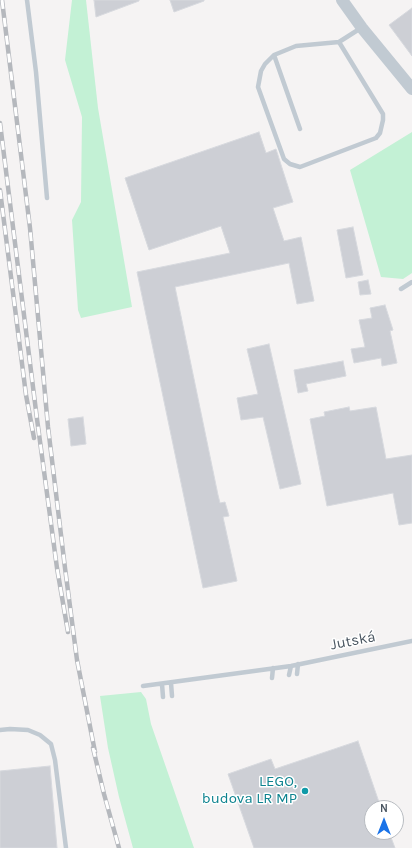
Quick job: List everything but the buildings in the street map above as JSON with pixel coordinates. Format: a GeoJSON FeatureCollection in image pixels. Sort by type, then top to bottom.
{"type":"FeatureCollection","features":[{"type":"Feature","properties":{"kind":"street"},"geometry":{"type":"LineString","coordinates":[[342,0],[362,28],[412,89]]}},
{"type":"Feature","properties":{"kind":"lane"},"geometry":{"type":"LineString","coordinates":[[27,0],[36,72],[47,198]]}},
{"type":"Feature","properties":{"kind":"lane"},"geometry":{"type":"LineString","coordinates":[[339,42],[383,114],[380,133],[376,138],[300,167],[290,164],[284,160],[258,87],[265,64],[274,55],[296,46],[339,42],[362,28]]}},
{"type":"Feature","properties":{"kind":"lane"},"geometry":{"type":"LineString","coordinates":[[274,55],[300,129]]}},
{"type":"Feature","properties":{"kind":"lane"},"geometry":{"type":"LineString","coordinates":[[400,289],[412,282]]}},
{"type":"Feature","properties":{"kind":"lane","name":"Jutská"},"geometry":{"type":"LineString","coordinates":[[143,686],[291,666],[412,641]]}},
{"type":"Feature","properties":{"kind":"lane"},"geometry":{"type":"LineString","coordinates":[[296,674],[298,664]]}},
{"type":"Feature","properties":{"kind":"lane"},"geometry":{"type":"LineString","coordinates":[[289,675],[291,666]]}},
{"type":"Feature","properties":{"kind":"lane"},"geometry":{"type":"LineString","coordinates":[[272,678],[273,668]]}},
{"type":"Feature","properties":{"kind":"lane"},"geometry":{"type":"LineString","coordinates":[[171,683],[172,696]]}},
{"type":"Feature","properties":{"kind":"lane"},"geometry":{"type":"LineString","coordinates":[[162,684],[163,697]]}},
{"type":"Feature","properties":{"kind":"lane"},"geometry":{"type":"LineString","coordinates":[[0,730],[10,728],[28,730],[40,734],[51,744],[56,760],[66,848]]}},
{"type":"Feature","properties":{"kind":"green space"},"geometry":{"type":"Polygon","coordinates":[[[72,0],[86,0],[98,108],[132,307],[81,318],[78,310],[72,220],[81,202],[82,117],[65,60],[72,0]]]}},
{"type":"Feature","properties":{"kind":"green space"},"geometry":{"type":"Polygon","coordinates":[[[412,132],[412,273],[403,279],[381,277],[350,170],[412,132]]]}},
{"type":"Feature","properties":{"kind":"green space"},"geometry":{"type":"Polygon","coordinates":[[[141,692],[146,699],[151,724],[194,848],[133,848],[119,797],[108,748],[100,696],[141,692]]]}},
{"type":"Feature","properties":{"kind":"railway"},"geometry":{"type":"LineString","coordinates":[[2,0],[30,228],[48,427],[65,568],[77,660],[95,752]]}},
{"type":"Feature","properties":{"kind":"railway"},"geometry":{"type":"LineString","coordinates":[[0,123],[37,419],[57,568],[68,632]]}},
{"type":"Feature","properties":{"kind":"railway"},"geometry":{"type":"LineString","coordinates":[[0,190],[26,395],[34,438]]}},
{"type":"Feature","properties":{"kind":"railway"},"geometry":{"type":"LineString","coordinates":[[93,748],[119,848]]}},
{"type":"Feature","properties":{"kind":"place","name":"LEGO, budova LR MP"},"geometry":{"type":"Point","coordinates":[305,791]}}]}
